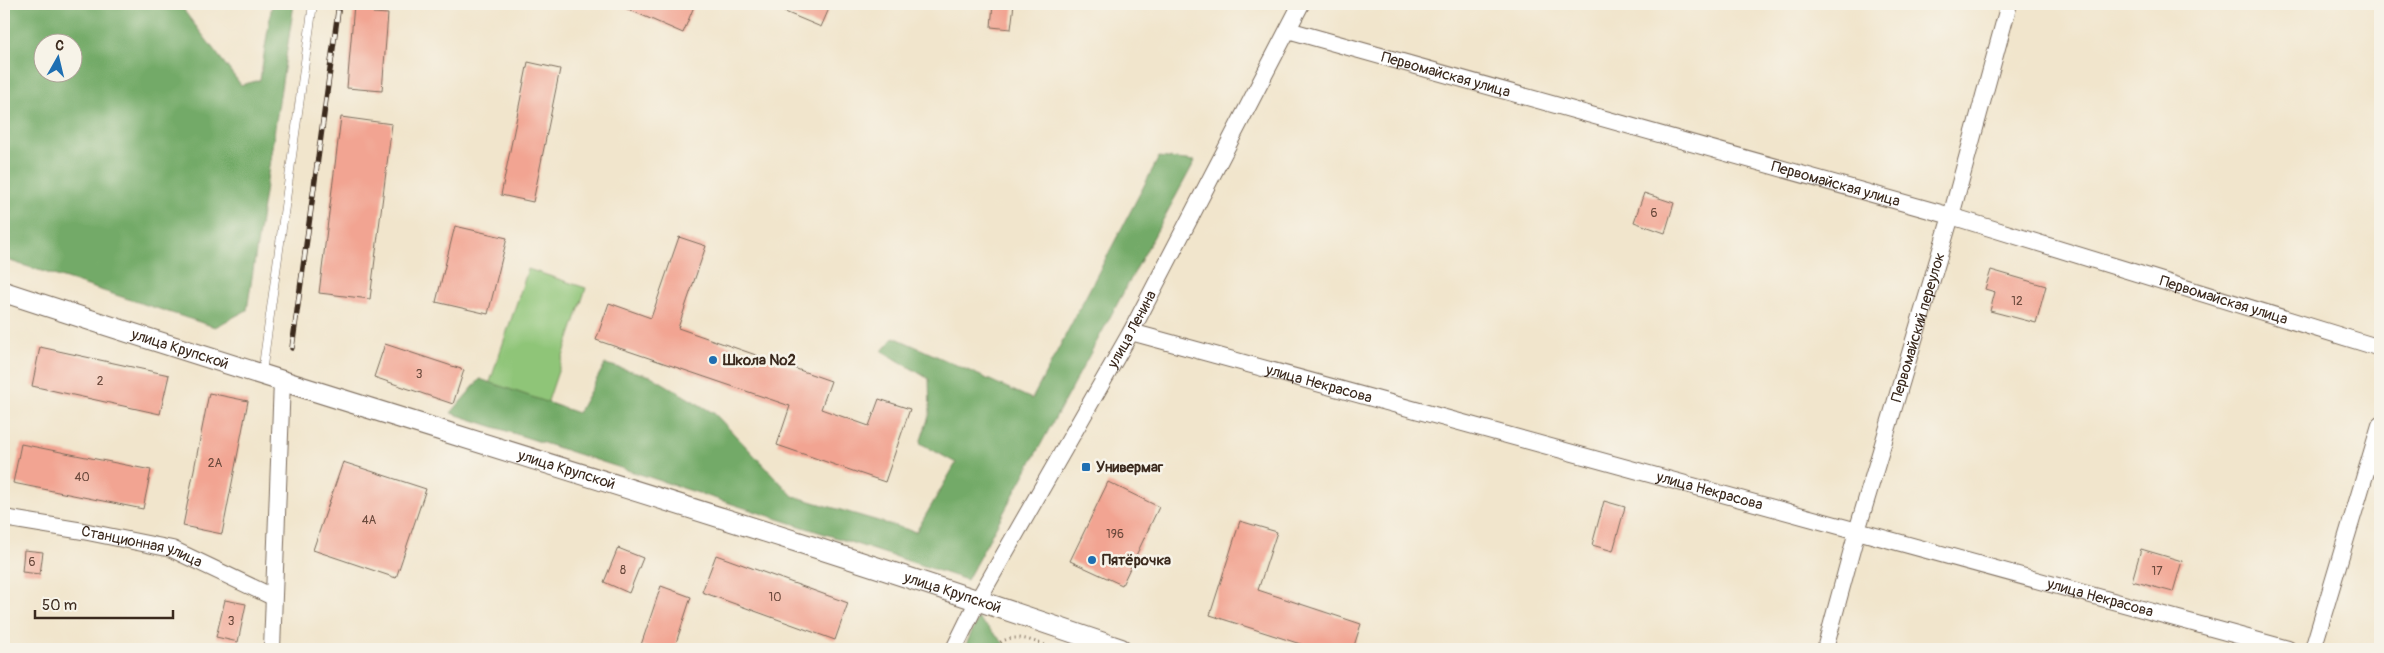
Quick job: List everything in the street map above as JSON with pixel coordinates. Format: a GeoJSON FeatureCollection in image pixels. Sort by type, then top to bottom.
{"type":"FeatureCollection","features":[{"type":"Feature","properties":{"kind":"street","name":"улица Ленина"},"geometry":{"type":"LineString","coordinates":[[954,649],[978,600],[1131,332],[1301,4]]}},
{"type":"Feature","properties":{"kind":"street","name":"Первомайский переулок"},"geometry":{"type":"LineString","coordinates":[[1825,649],[1857,531],[1951,216],[2009,4]]}},
{"type":"Feature","properties":{"kind":"street","name":"Первомайская улица"},"geometry":{"type":"LineString","coordinates":[[1288,30],[1951,216],[2380,348]]}},
{"type":"Feature","properties":{"kind":"street","name":"улица Крупской"},"geometry":{"type":"LineString","coordinates":[[7,293],[261,375],[978,600],[1121,649]]}},
{"type":"Feature","properties":{"kind":"street","name":"улица Некрасова"},"geometry":{"type":"LineString","coordinates":[[1131,332],[2288,649]]}},
{"type":"Feature","properties":{"kind":"street"},"geometry":{"type":"LineString","coordinates":[[272,649],[282,381]]}},
{"type":"Feature","properties":{"kind":"street"},"geometry":{"type":"LineString","coordinates":[[2313,649],[2380,425]]}},
{"type":"Feature","properties":{"kind":"street","name":"Станционная улица"},"geometry":{"type":"LineString","coordinates":[[4,518],[83,531],[172,549],[273,597]]}},
{"type":"Feature","properties":{"kind":"lane"},"geometry":{"type":"LineString","coordinates":[[261,375],[313,4]]}},
{"type":"Feature","properties":{"kind":"path"},"geometry":{"type":"LineString","coordinates":[[993,649],[1000,640],[1010,637],[1023,638],[1056,649]]}},
{"type":"Feature","properties":{"kind":"green space"},"geometry":{"type":"Polygon","coordinates":[[[4,4],[183,4],[185,12],[241,85],[260,80],[272,4],[294,4],[247,310],[215,327],[4,259],[4,4]]]}},
{"type":"Feature","properties":{"kind":"green space"},"geometry":{"type":"Polygon","coordinates":[[[1159,157],[1195,161],[967,580],[451,413],[480,379],[578,413],[605,364],[651,376],[715,414],[793,496],[916,532],[956,463],[920,443],[930,413],[929,379],[882,351],[894,337],[1032,399],[1159,157]]]}},
{"type":"Feature","properties":{"kind":"green space"},"geometry":{"type":"Polygon","coordinates":[[[528,269],[586,288],[546,407],[488,388],[528,269]]]}},
{"type":"Feature","properties":{"kind":"green space"},"geometry":{"type":"Polygon","coordinates":[[[978,618],[1010,649],[964,649],[978,618]]]}},
{"type":"Feature","properties":{"kind":"building"},"geometry":{"type":"Polygon","coordinates":[[[354,4],[374,4],[373,13],[388,14],[382,91],[347,88],[354,4]]]}},
{"type":"Feature","properties":{"kind":"building"},"geometry":{"type":"Polygon","coordinates":[[[616,4],[695,4],[683,33],[616,4]]]}},
{"type":"Feature","properties":{"kind":"building"},"geometry":{"type":"Polygon","coordinates":[[[766,4],[831,4],[821,27],[766,4]]]}},
{"type":"Feature","properties":{"kind":"building"},"geometry":{"type":"Polygon","coordinates":[[[993,4],[1014,4],[1011,29],[991,27],[993,4]]]}},
{"type":"Feature","properties":{"kind":"building"},"geometry":{"type":"Polygon","coordinates":[[[528,62],[560,69],[533,202],[501,195],[528,62]]]}},
{"type":"Feature","properties":{"kind":"building"},"geometry":{"type":"Polygon","coordinates":[[[341,117],[392,124],[370,299],[319,293],[341,117]]]}},
{"type":"Feature","properties":{"kind":"building"},"geometry":{"type":"Polygon","coordinates":[[[1644,193],[1674,203],[1665,233],[1634,222],[1644,193]]]}},
{"type":"Feature","properties":{"kind":"building"},"geometry":{"type":"Polygon","coordinates":[[[455,226],[507,238],[488,314],[436,302],[455,226]]]}},
{"type":"Feature","properties":{"kind":"building","name":"Школа №2"},"geometry":{"type":"Polygon","coordinates":[[[679,237],[706,246],[678,328],[831,381],[821,409],[869,426],[879,399],[910,409],[885,482],[777,445],[790,406],[596,340],[609,303],[651,318],[679,237]]]}},
{"type":"Feature","properties":{"kind":"building"},"geometry":{"type":"Polygon","coordinates":[[[1991,270],[2046,286],[2036,323],[1990,311],[1995,292],[1985,289],[1991,270]]]}},
{"type":"Feature","properties":{"kind":"building"},"geometry":{"type":"Polygon","coordinates":[[[385,344],[464,370],[453,404],[374,377],[385,344]]]}},
{"type":"Feature","properties":{"kind":"building"},"geometry":{"type":"Polygon","coordinates":[[[40,347],[169,375],[160,414],[32,386],[40,347]]]}},
{"type":"Feature","properties":{"kind":"building"},"geometry":{"type":"Polygon","coordinates":[[[209,393],[248,401],[222,534],[183,526],[209,393]]]}},
{"type":"Feature","properties":{"kind":"building"},"geometry":{"type":"Polygon","coordinates":[[[21,444],[151,470],[143,509],[13,483],[21,444]]]}},
{"type":"Feature","properties":{"kind":"building"},"geometry":{"type":"Polygon","coordinates":[[[343,462],[426,489],[396,578],[313,550],[343,462]]]}},
{"type":"Feature","properties":{"kind":"building"},"geometry":{"type":"Polygon","coordinates":[[[1108,482],[1159,507],[1122,585],[1070,561],[1108,482]]]}},
{"type":"Feature","properties":{"kind":"building"},"geometry":{"type":"Polygon","coordinates":[[[1604,501],[1625,507],[1613,551],[1592,545],[1604,501]]]}},
{"type":"Feature","properties":{"kind":"building"},"geometry":{"type":"Polygon","coordinates":[[[1240,521],[1277,532],[1258,590],[1361,624],[1353,649],[1316,649],[1210,615],[1240,521]]]}},
{"type":"Feature","properties":{"kind":"building"},"geometry":{"type":"Polygon","coordinates":[[[618,548],[643,558],[629,593],[604,582],[618,548]]]}},
{"type":"Feature","properties":{"kind":"building"},"geometry":{"type":"Polygon","coordinates":[[[2141,549],[2182,561],[2173,592],[2132,581],[2141,549]]]}},
{"type":"Feature","properties":{"kind":"building"},"geometry":{"type":"Polygon","coordinates":[[[24,550],[43,552],[40,574],[22,572],[24,550]]]}},
{"type":"Feature","properties":{"kind":"building"},"geometry":{"type":"Polygon","coordinates":[[[716,555],[848,603],[835,640],[702,592],[716,555]]]}},
{"type":"Feature","properties":{"kind":"building"},"geometry":{"type":"Polygon","coordinates":[[[661,586],[691,597],[674,649],[653,649],[641,645],[661,586]]]}},
{"type":"Feature","properties":{"kind":"building"},"geometry":{"type":"Polygon","coordinates":[[[225,600],[246,604],[238,642],[216,637],[225,600]]]}},
{"type":"Feature","properties":{"kind":"railway"},"geometry":{"type":"LineString","coordinates":[[292,348],[339,4]]}},
{"type":"Feature","properties":{"kind":"place","name":"Школа №2"},"geometry":{"type":"Point","coordinates":[713,360]}},
{"type":"Feature","properties":{"kind":"place","name":"Универмаг"},"geometry":{"type":"Point","coordinates":[1086,467]}},
{"type":"Feature","properties":{"kind":"place","name":"Пятёрочка"},"geometry":{"type":"Point","coordinates":[1092,560]}}]}
